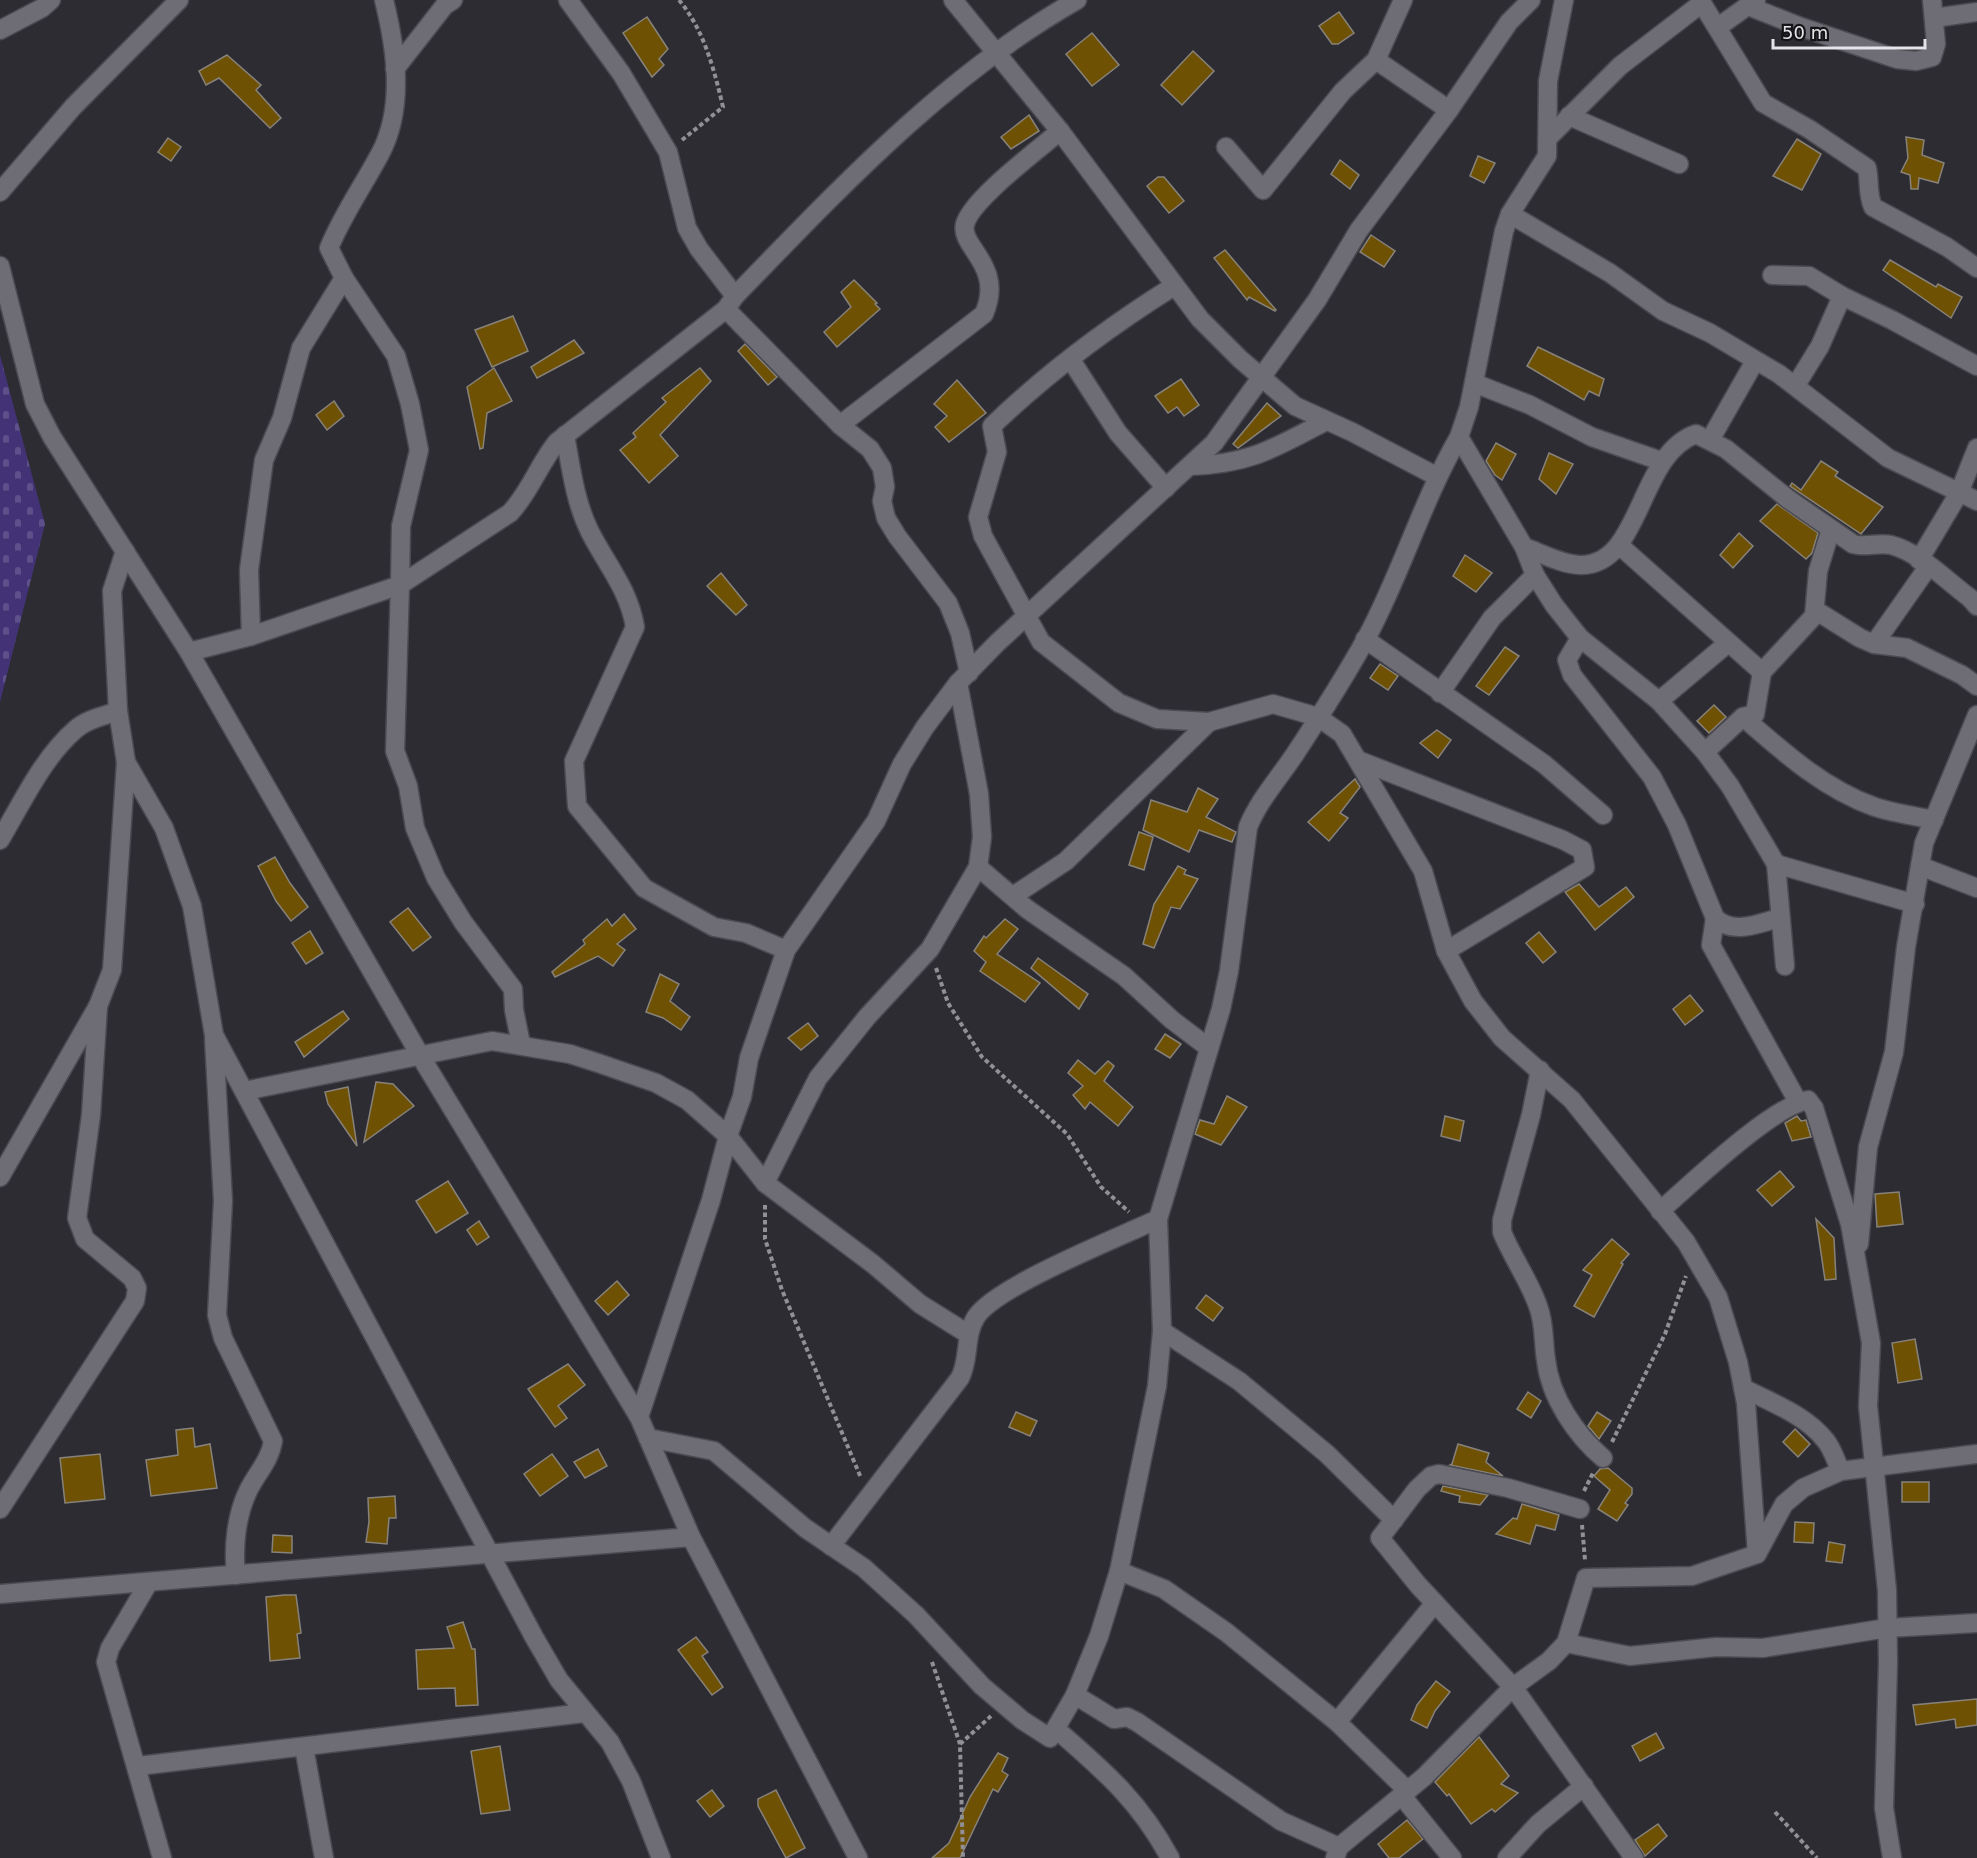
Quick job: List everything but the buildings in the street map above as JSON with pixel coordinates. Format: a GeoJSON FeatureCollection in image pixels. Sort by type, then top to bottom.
{"type":"FeatureCollection","features":[{"type":"Feature","properties":{"kind":"street"},"geometry":{"type":"LineString","coordinates":[[0,30],[42,8],[51,0]]}},
{"type":"Feature","properties":{"kind":"street"},"geometry":{"type":"LineString","coordinates":[[0,192],[73,107],[179,0]]}},
{"type":"Feature","properties":{"kind":"street"},"geometry":{"type":"LineString","coordinates":[[384,0],[395,69],[397,100],[382,152],[343,215],[329,248],[344,279],[396,356],[410,404],[419,450],[401,526],[395,751],[408,786],[416,828],[436,878],[463,922],[513,988],[514,1010],[521,1044]]}},
{"type":"Feature","properties":{"kind":"street"},"geometry":{"type":"LineString","coordinates":[[395,69],[445,5],[453,0]]}},
{"type":"Feature","properties":{"kind":"street"},"geometry":{"type":"LineString","coordinates":[[569,0],[621,73],[668,152],[687,228],[730,302],[840,425],[870,448],[882,468],[885,487],[882,501],[886,518],[907,550],[948,603],[960,633],[963,678],[979,794],[982,837],[978,867],[930,949],[867,1017],[818,1078],[765,1183]]}},
{"type":"Feature","properties":{"kind":"street"},"geometry":{"type":"LineString","coordinates":[[953,0],[1059,131],[1200,319],[1259,377],[1295,406],[1436,476]]}},
{"type":"Feature","properties":{"kind":"street"},"geometry":{"type":"LineString","coordinates":[[189,652],[251,636],[400,585],[510,513],[520,503],[547,454],[565,435],[730,302],[874,154],[924,110],[1042,20],[1077,0]]}},
{"type":"Feature","properties":{"kind":"street"},"geometry":{"type":"LineString","coordinates":[[1226,147],[1263,190],[1343,91],[1376,60],[1403,0]]}},
{"type":"Feature","properties":{"kind":"street"},"geometry":{"type":"LineString","coordinates":[[639,1417],[711,1200],[728,1136],[742,1097],[749,1058],[786,950],[876,822],[902,764],[925,727],[963,678],[1026,615],[1190,466],[1226,428],[1259,377],[1317,300],[1359,230],[1449,110],[1509,22],[1531,0]]}},
{"type":"Feature","properties":{"kind":"street"},"geometry":{"type":"LineString","coordinates":[[648,1438],[714,1451],[805,1528],[864,1568],[916,1616],[951,1656],[1002,1705],[1050,1738],[1075,1695],[1099,1636],[1119,1571],[1157,1386],[1162,1331],[1158,1219],[1209,1048],[1229,971],[1248,827],[1254,812],[1318,717],[1365,639],[1387,598],[1436,476],[1459,437],[1474,383],[1504,231],[1510,214],[1543,165],[1549,137],[1548,81],[1564,0]]}},
{"type":"Feature","properties":{"kind":"street"},"geometry":{"type":"LineString","coordinates":[[1549,137],[1620,66],[1701,1],[1718,27],[1743,75],[1763,103],[1809,129],[1867,168],[1870,182],[1867,194],[1873,207],[1947,247],[1977,268]]}},
{"type":"Feature","properties":{"kind":"street"},"geometry":{"type":"LineString","coordinates":[[1718,27],[1752,3],[1801,27],[1888,56],[1916,62],[1932,57],[1936,44],[1933,9],[1977,12]]}},
{"type":"Feature","properties":{"kind":"street"},"geometry":{"type":"LineString","coordinates":[[1376,60],[1449,110]]}},
{"type":"Feature","properties":{"kind":"street"},"geometry":{"type":"LineString","coordinates":[[1569,116],[1679,164]]}},
{"type":"Feature","properties":{"kind":"street"},"geometry":{"type":"LineString","coordinates":[[840,425],[984,314],[990,279],[965,234],[966,222],[980,202],[1059,131]]}},
{"type":"Feature","properties":{"kind":"street"},"geometry":{"type":"LineString","coordinates":[[1510,214],[1610,273],[1663,311],[1710,333],[1796,386],[1888,458],[1977,501]]}},
{"type":"Feature","properties":{"kind":"street"},"geometry":{"type":"LineString","coordinates":[[0,266],[35,404],[52,437],[189,652],[421,1058],[639,1417],[691,1537],[858,1858]]}},
{"type":"Feature","properties":{"kind":"street"},"geometry":{"type":"LineString","coordinates":[[1772,275],[1809,276],[1842,296],[1977,366]]}},
{"type":"Feature","properties":{"kind":"street"},"geometry":{"type":"LineString","coordinates":[[251,636],[249,570],[264,460],[282,418],[301,348],[344,279]]}},
{"type":"Feature","properties":{"kind":"street"},"geometry":{"type":"LineString","coordinates":[[1174,286],[1128,315],[1014,405],[992,426],[997,452],[978,517],[983,536],[1041,642],[1119,704],[1158,719],[1209,722],[1273,704],[1318,717],[1342,734],[1360,760],[1423,871],[1446,951],[1482,1015],[1502,1038],[1572,1100],[1660,1210],[1694,1256],[1718,1297],[1738,1362],[1743,1389],[1757,1554]]}},
{"type":"Feature","properties":{"kind":"street"},"geometry":{"type":"LineString","coordinates":[[1796,386],[1820,346],[1842,296]]}},
{"type":"Feature","properties":{"kind":"street"},"geometry":{"type":"LineString","coordinates":[[1071,360],[1118,433],[1166,488]]}},
{"type":"Feature","properties":{"kind":"street"},"geometry":{"type":"LineString","coordinates":[[1710,440],[1755,361]]}},
{"type":"Feature","properties":{"kind":"street"},"geometry":{"type":"LineString","coordinates":[[1474,383],[1530,405],[1592,437],[1661,462]]}},
{"type":"Feature","properties":{"kind":"street"},"geometry":{"type":"LineString","coordinates":[[1190,466],[1235,463],[1255,457],[1326,421]]}},
{"type":"Feature","properties":{"kind":"street"},"geometry":{"type":"LineString","coordinates":[[1524,547],[1581,565],[1595,564],[1619,545],[1661,462],[1690,436],[1696,434],[1710,440],[1857,546],[1892,545],[1923,563],[1977,606]]}},
{"type":"Feature","properties":{"kind":"street"},"geometry":{"type":"LineString","coordinates":[[565,435],[578,505],[590,532],[625,590],[635,627],[574,761],[577,806],[644,888],[714,927],[746,933],[786,950]]}},
{"type":"Feature","properties":{"kind":"street"},"geometry":{"type":"LineString","coordinates":[[1459,437],[1524,547],[1536,575],[1554,605],[1580,638],[1659,701],[1705,752],[1730,786],[1776,864],[1785,966]]}},
{"type":"Feature","properties":{"kind":"street"},"geometry":{"type":"LineString","coordinates":[[1874,644],[1923,563],[1959,494],[1977,448]]}},
{"type":"Feature","properties":{"kind":"street"},"geometry":{"type":"LineString","coordinates":[[1705,752],[1743,717],[1755,714],[1762,672],[1812,620],[1818,571],[1831,529]]}},
{"type":"Feature","properties":{"kind":"street"},"geometry":{"type":"LineString","coordinates":[[1619,545],[1762,672]]}},
{"type":"Feature","properties":{"kind":"street"},"geometry":{"type":"LineString","coordinates":[[0,1177],[98,1006],[112,970],[126,762],[118,711],[112,591],[125,551]]}},
{"type":"Feature","properties":{"kind":"street"},"geometry":{"type":"LineString","coordinates":[[1440,693],[1492,618],[1536,575]]}},
{"type":"Feature","properties":{"kind":"street"},"geometry":{"type":"LineString","coordinates":[[1815,610],[1874,644],[1907,648],[1962,675],[1977,686]]}},
{"type":"Feature","properties":{"kind":"street"},"geometry":{"type":"LineString","coordinates":[[1580,638],[1567,660],[1572,675],[1652,777],[1677,825],[1698,882],[1715,918],[1724,927],[1742,928],[1779,918]]}},
{"type":"Feature","properties":{"kind":"street"},"geometry":{"type":"LineString","coordinates":[[1365,639],[1544,764],[1603,815]]}},
{"type":"Feature","properties":{"kind":"street"},"geometry":{"type":"LineString","coordinates":[[1659,701],[1728,643]]}},
{"type":"Feature","properties":{"kind":"street"},"geometry":{"type":"LineString","coordinates":[[0,840],[55,751],[76,729],[87,722],[118,711]]}},
{"type":"Feature","properties":{"kind":"street"},"geometry":{"type":"LineString","coordinates":[[1858,1260],[1868,1147],[1894,1052],[1906,947],[1924,843],[1977,715]]}},
{"type":"Feature","properties":{"kind":"street"},"geometry":{"type":"LineString","coordinates":[[1743,717],[1798,765],[1855,798],[1876,807],[1934,820]]}},
{"type":"Feature","properties":{"kind":"street"},"geometry":{"type":"LineString","coordinates":[[1013,896],[1066,861],[1094,831],[1209,722]]}},
{"type":"Feature","properties":{"kind":"street"},"geometry":{"type":"LineString","coordinates":[[1360,760],[1563,840],[1581,850],[1585,867],[1446,951]]}},
{"type":"Feature","properties":{"kind":"street"},"geometry":{"type":"LineString","coordinates":[[126,762],[164,828],[192,906],[214,1035],[222,1201],[217,1316],[223,1338],[273,1441],[271,1454],[247,1492],[233,1550],[236,1575]]}},
{"type":"Feature","properties":{"kind":"street"},"geometry":{"type":"LineString","coordinates":[[1776,864],[1915,904]]}},
{"type":"Feature","properties":{"kind":"street"},"geometry":{"type":"LineString","coordinates":[[1920,866],[1977,888]]}},
{"type":"Feature","properties":{"kind":"street"},"geometry":{"type":"LineString","coordinates":[[978,867],[1028,909],[1124,976],[1172,1020],[1209,1048]]}},
{"type":"Feature","properties":{"kind":"street"},"geometry":{"type":"LineString","coordinates":[[1715,918],[1711,945],[1798,1102]]}},
{"type":"Feature","properties":{"kind":"street"},"geometry":{"type":"LineString","coordinates":[[0,1509],[135,1301],[137,1288],[132,1278],[85,1239],[77,1218],[91,1115],[98,1006]]}},
{"type":"Feature","properties":{"kind":"street"},"geometry":{"type":"LineString","coordinates":[[214,1035],[489,1554],[559,1680],[610,1742],[631,1781],[661,1858]]}},
{"type":"Feature","properties":{"kind":"street"},"geometry":{"type":"LineString","coordinates":[[244,1091],[421,1058],[492,1041],[521,1044],[570,1054],[656,1083],[687,1100],[728,1136],[765,1183],[873,1264],[920,1304],[968,1334]]}},
{"type":"Feature","properties":{"kind":"street"},"geometry":{"type":"LineString","coordinates":[[1540,1070],[1531,1115],[1502,1220],[1502,1232],[1538,1304],[1545,1336],[1546,1363],[1557,1395],[1583,1439],[1603,1458]]}},
{"type":"Feature","properties":{"kind":"street"},"geometry":{"type":"LineString","coordinates":[[1660,1210],[1741,1141],[1798,1102],[1808,1100],[1819,1118],[1850,1224],[1871,1343],[1868,1406],[1887,1590],[1887,1732],[1884,1808],[1892,1858]]}},
{"type":"Feature","properties":{"kind":"street"},"geometry":{"type":"LineString","coordinates":[[831,1546],[960,1378],[966,1360],[968,1334],[984,1308],[1024,1283],[1158,1219]]}},
{"type":"Feature","properties":{"kind":"street"},"geometry":{"type":"LineString","coordinates":[[1162,1331],[1239,1382],[1327,1455],[1394,1520]]}},
{"type":"Feature","properties":{"kind":"street"},"geometry":{"type":"LineString","coordinates":[[1743,1389],[1793,1414],[1813,1428],[1827,1443],[1841,1471]]}},
{"type":"Feature","properties":{"kind":"street"},"geometry":{"type":"LineString","coordinates":[[1075,1695],[1113,1719],[1127,1717],[1137,1722],[1281,1821],[1337,1852],[1405,1793],[1514,1687],[1549,1661],[1566,1643],[1586,1578],[1692,1576],[1757,1554],[1791,1497],[1841,1471],[1977,1454]]}},
{"type":"Feature","properties":{"kind":"street"},"geometry":{"type":"LineString","coordinates":[[1580,1509],[1509,1488],[1439,1474],[1431,1476],[1417,1488],[1380,1538],[1435,1603],[1514,1687],[1634,1858]]}},
{"type":"Feature","properties":{"kind":"street"},"geometry":{"type":"LineString","coordinates":[[0,1594],[691,1537]]}},
{"type":"Feature","properties":{"kind":"street"},"geometry":{"type":"LineString","coordinates":[[1119,1571],[1164,1589],[1304,1693],[1337,1722],[1405,1793],[1452,1858]]}},
{"type":"Feature","properties":{"kind":"street"},"geometry":{"type":"LineString","coordinates":[[149,1582],[110,1648],[106,1662],[138,1766],[162,1858]]}},
{"type":"Feature","properties":{"kind":"street"},"geometry":{"type":"LineString","coordinates":[[1337,1722],[1435,1603]]}},
{"type":"Feature","properties":{"kind":"street"},"geometry":{"type":"LineString","coordinates":[[1566,1643],[1630,1656],[1716,1647],[1763,1648],[1887,1628],[1977,1623]]}},
{"type":"Feature","properties":{"kind":"street"},"geometry":{"type":"LineString","coordinates":[[138,1766],[584,1713]]}},
{"type":"Feature","properties":{"kind":"street"},"geometry":{"type":"LineString","coordinates":[[1056,1729],[1123,1788],[1148,1820],[1170,1858]]}},
{"type":"Feature","properties":{"kind":"street"},"geometry":{"type":"LineString","coordinates":[[304,1747],[324,1858]]}},
{"type":"Feature","properties":{"kind":"street"},"geometry":{"type":"LineString","coordinates":[[1507,1858],[1538,1824],[1584,1786]]}},
{"type":"Feature","properties":{"kind":"path"},"geometry":{"type":"LineString","coordinates":[[668,152],[723,107],[717,79],[695,19],[679,0]]}},
{"type":"Feature","properties":{"kind":"path"},"geometry":{"type":"LineString","coordinates":[[930,949],[948,1004],[982,1057],[1066,1134],[1101,1187],[1124,1206],[1140,1228]]}},
{"type":"Feature","properties":{"kind":"path"},"geometry":{"type":"LineString","coordinates":[[765,1183],[765,1239],[782,1290],[868,1496]]}},
{"type":"Feature","properties":{"kind":"path"},"geometry":{"type":"LineString","coordinates":[[1586,1578],[1580,1509],[1584,1491],[1665,1334],[1694,1256]]}},
{"type":"Feature","properties":{"kind":"path"},"geometry":{"type":"LineString","coordinates":[[931,1658],[960,1744],[963,1858]]}},
{"type":"Feature","properties":{"kind":"path"},"geometry":{"type":"LineString","coordinates":[[960,1744],[1002,1705]]}},
{"type":"Feature","properties":{"kind":"path"},"geometry":{"type":"LineString","coordinates":[[1775,1812],[1817,1858]]}},
{"type":"Feature","properties":{"kind":"green space"},"geometry":{"type":"Polygon","coordinates":[[[0,355],[45,524],[0,702],[0,355]]]}}]}
